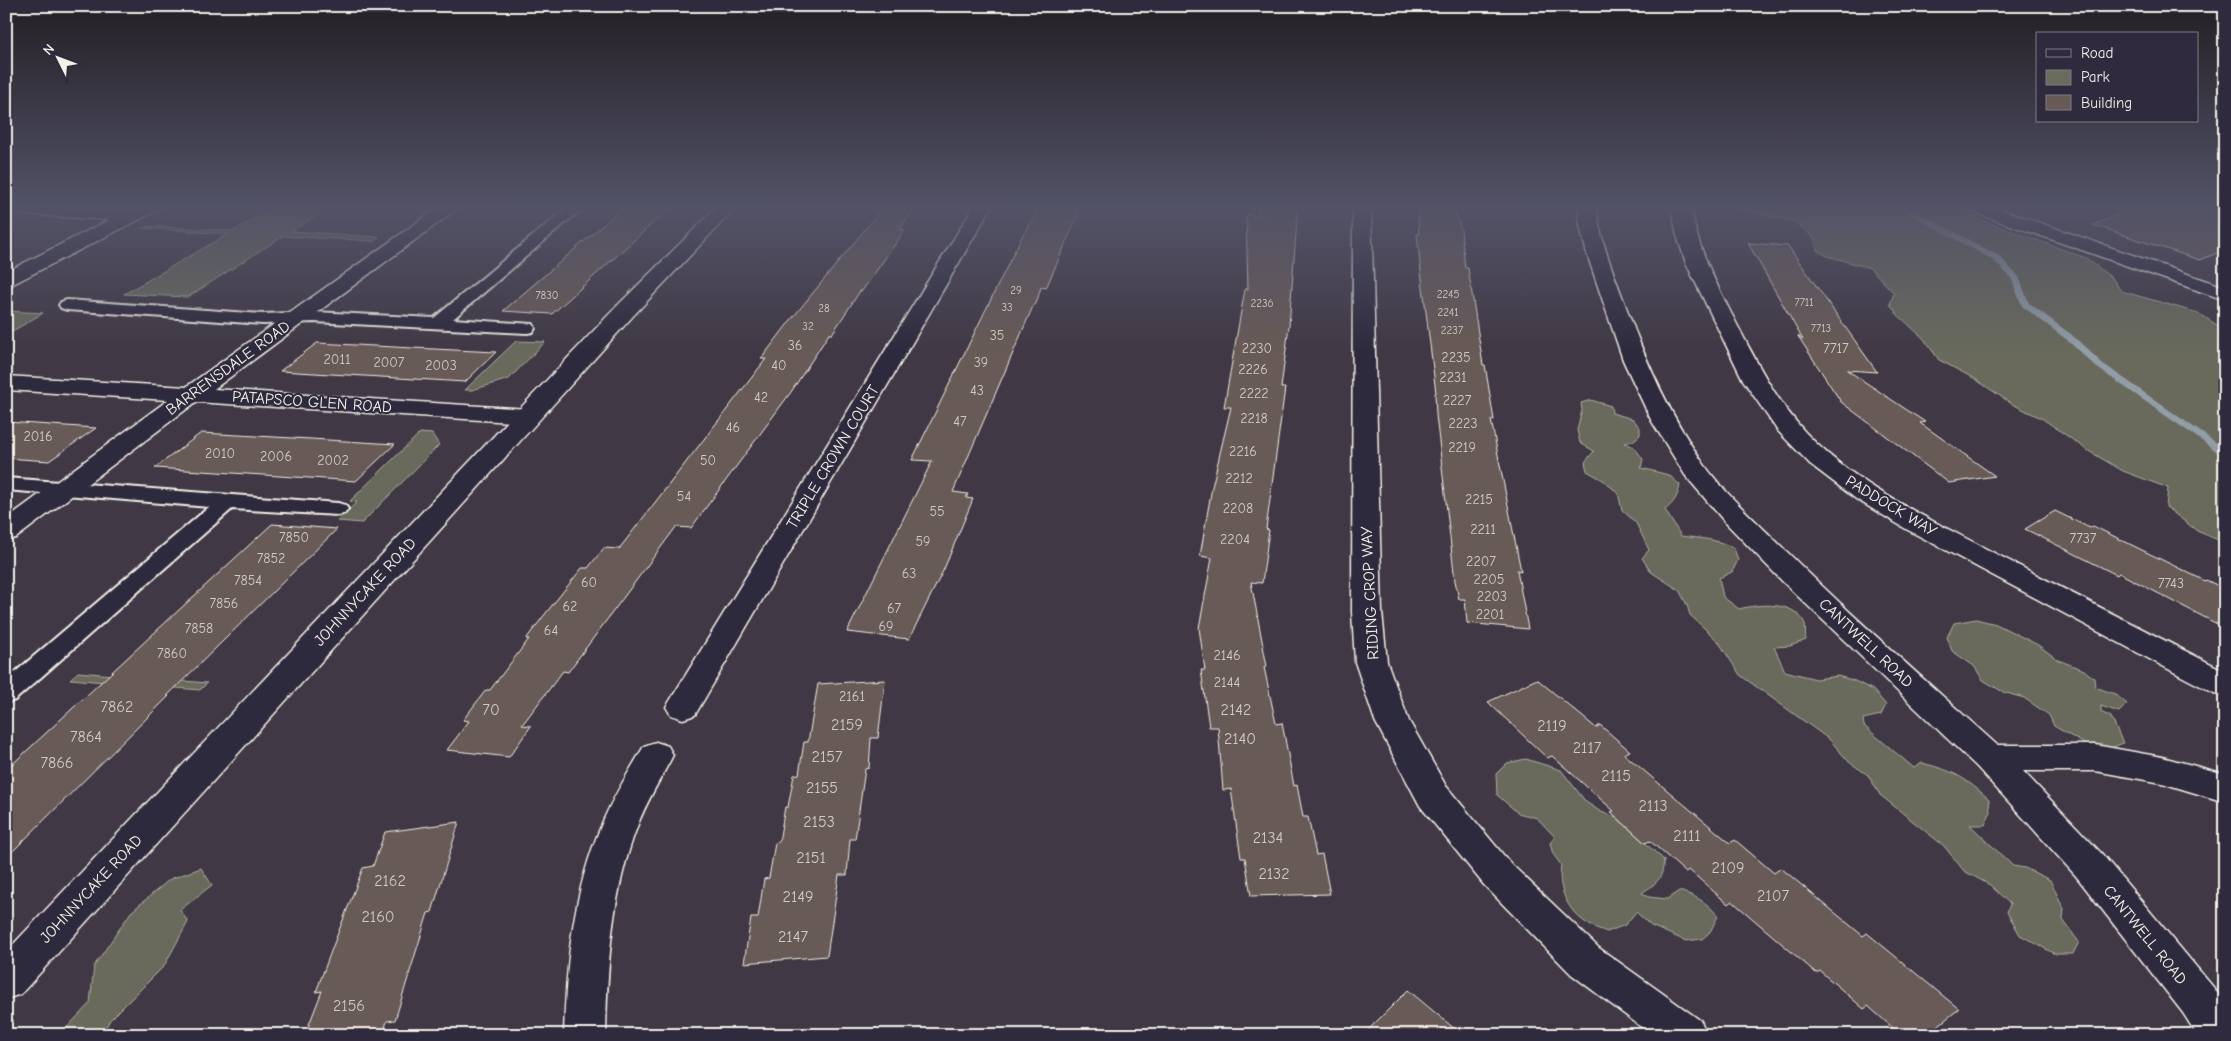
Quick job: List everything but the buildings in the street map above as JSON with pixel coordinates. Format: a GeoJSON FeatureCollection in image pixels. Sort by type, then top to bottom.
{"type":"FeatureCollection","features":[{"type":"Feature","properties":{"kind":"street"},"geometry":{"type":"LineString","coordinates":[[9,277],[54,255]]}},
{"type":"Feature","properties":{"kind":"street","name":"BARRENSDALE ROAD"},"geometry":{"type":"LineString","coordinates":[[6,532],[384,255]]}},
{"type":"Feature","properties":{"kind":"street","name":"JOHNNYCAKE ROAD"},"geometry":{"type":"LineString","coordinates":[[6,981],[625,311],[680,255]]}},
{"type":"Feature","properties":{"kind":"street","name":"TRIPLE CROWN COURT"},"geometry":{"type":"LineString","coordinates":[[683,707],[954,255]]}},
{"type":"Feature","properties":{"kind":"street","name":"RIDING CROP WAY"},"geometry":{"type":"LineString","coordinates":[[1363,255],[1367,612],[1371,662],[1392,721],[1433,796],[1497,874],[1585,961],[1686,1035]]}},
{"type":"Feature","properties":{"kind":"street","name":"CANTWELL ROAD"},"geometry":{"type":"LineString","coordinates":[[1597,255],[1634,360],[1663,420],[1694,468],[1734,515],[1794,576],[1989,758],[2089,865],[2198,1000],[2222,1035]]}},
{"type":"Feature","properties":{"kind":"street","name":"PADDOCK WAY"},"geometry":{"type":"LineString","coordinates":[[1693,255],[1754,381],[1772,410],[1798,440],[1832,469],[1917,524],[2225,685]]}},
{"type":"Feature","properties":{"kind":"street"},"geometry":{"type":"LineString","coordinates":[[2112,255],[2225,294]]}},
{"type":"Feature","properties":{"kind":"street","name":"PATAPSCO GLEN ROAD"},"geometry":{"type":"LineString","coordinates":[[6,383],[528,416]]}},
{"type":"Feature","properties":{"kind":"street"},"geometry":{"type":"LineString","coordinates":[[585,1035],[585,995],[598,898],[619,826],[656,755]]}},
{"type":"Feature","properties":{"kind":"street"},"geometry":{"type":"LineString","coordinates":[[1989,758],[2096,758],[2162,770],[2225,788]]}},
{"type":"Feature","properties":{"kind":"lane"},"geometry":{"type":"LineString","coordinates":[[438,323],[520,255]]}},
{"type":"Feature","properties":{"kind":"lane"},"geometry":{"type":"LineString","coordinates":[[66,305],[263,319],[296,318],[527,328]]}},
{"type":"Feature","properties":{"kind":"lane"},"geometry":{"type":"LineString","coordinates":[[6,484],[338,509]]}},
{"type":"Feature","properties":{"kind":"lane"},"geometry":{"type":"LineString","coordinates":[[6,694],[227,502]]}},
{"type":"Feature","properties":{"kind":"green space"},"geometry":{"type":"Polygon","coordinates":[[[192,255],[254,255],[188,297],[124,294],[192,255]]]}},
{"type":"Feature","properties":{"kind":"green space"},"geometry":{"type":"Polygon","coordinates":[[[1825,255],[2077,255],[2086,258],[2113,279],[2121,291],[2198,313],[2222,328],[2225,335],[2225,543],[2197,531],[2166,507],[2168,488],[2123,471],[2087,450],[2043,419],[2012,404],[1975,379],[1939,360],[1924,339],[1897,314],[1890,304],[1894,293],[1870,268],[1825,255]]]}},
{"type":"Feature","properties":{"kind":"green space"},"geometry":{"type":"Polygon","coordinates":[[[6,311],[43,313],[6,335],[6,311]]]}},
{"type":"Feature","properties":{"kind":"green space"},"geometry":{"type":"Polygon","coordinates":[[[516,341],[545,342],[509,379],[472,390],[465,390],[516,341]]]}},
{"type":"Feature","properties":{"kind":"green space"},"geometry":{"type":"Polygon","coordinates":[[[1591,400],[1611,406],[1612,413],[1633,419],[1640,428],[1640,435],[1633,441],[1625,443],[1634,447],[1643,459],[1641,468],[1669,475],[1680,485],[1675,499],[1665,510],[1681,536],[1702,538],[1734,548],[1738,560],[1732,572],[1719,578],[1723,597],[1739,609],[1766,605],[1785,607],[1800,616],[1805,624],[1806,640],[1790,646],[1774,647],[1785,671],[1816,679],[1838,676],[1855,681],[1873,690],[1886,705],[1881,715],[1863,719],[1864,726],[1914,768],[1922,763],[1951,772],[1965,780],[1989,799],[1990,813],[1985,825],[1970,825],[2013,866],[2025,868],[2050,880],[2064,909],[2063,920],[2079,942],[2073,954],[2055,954],[2020,935],[2007,912],[2010,904],[1990,885],[1964,871],[1944,846],[1880,795],[1868,775],[1849,762],[1830,740],[1740,675],[1718,641],[1690,615],[1679,590],[1651,572],[1642,558],[1649,550],[1636,523],[1622,510],[1618,493],[1603,480],[1587,471],[1585,462],[1594,451],[1580,443],[1577,430],[1582,410],[1581,403],[1591,400]]]}},
{"type":"Feature","properties":{"kind":"green space"},"geometry":{"type":"Polygon","coordinates":[[[420,433],[432,434],[439,445],[362,523],[337,521],[357,502],[350,501],[420,433]]]}},
{"type":"Feature","properties":{"kind":"green space"},"geometry":{"type":"Polygon","coordinates":[[[1976,619],[1996,624],[2038,645],[2058,660],[2084,670],[2094,678],[2095,687],[2115,694],[2127,704],[2119,712],[2101,706],[2101,712],[2111,717],[2123,743],[2109,749],[2086,745],[2054,726],[2049,715],[2024,698],[2003,692],[1983,680],[1974,666],[1952,651],[1947,637],[1954,623],[1976,619]]]}},
{"type":"Feature","properties":{"kind":"green space"},"geometry":{"type":"Polygon","coordinates":[[[78,672],[207,683],[200,690],[70,679],[78,672]]]}},
{"type":"Feature","properties":{"kind":"green space"},"geometry":{"type":"Polygon","coordinates":[[[1526,759],[1561,770],[1586,802],[1601,812],[1616,817],[1664,860],[1662,872],[1658,880],[1642,893],[1649,897],[1667,899],[1679,891],[1701,900],[1718,916],[1710,932],[1702,939],[1686,941],[1651,926],[1636,912],[1625,925],[1607,932],[1590,925],[1579,917],[1568,904],[1562,890],[1561,865],[1553,854],[1550,843],[1555,837],[1537,818],[1518,813],[1497,795],[1496,774],[1507,763],[1526,759]]]}},
{"type":"Feature","properties":{"kind":"green space"},"geometry":{"type":"Polygon","coordinates":[[[201,868],[212,885],[180,910],[188,922],[164,966],[110,1020],[101,1035],[60,1035],[90,1003],[94,966],[131,912],[170,879],[201,868]]]}},
{"type":"Feature","properties":{"kind":"waterway"},"geometry":{"type":"LineString","coordinates":[[1990,255],[1996,258],[2015,277],[2025,304],[2069,337],[2099,365],[2225,454]]}}]}
